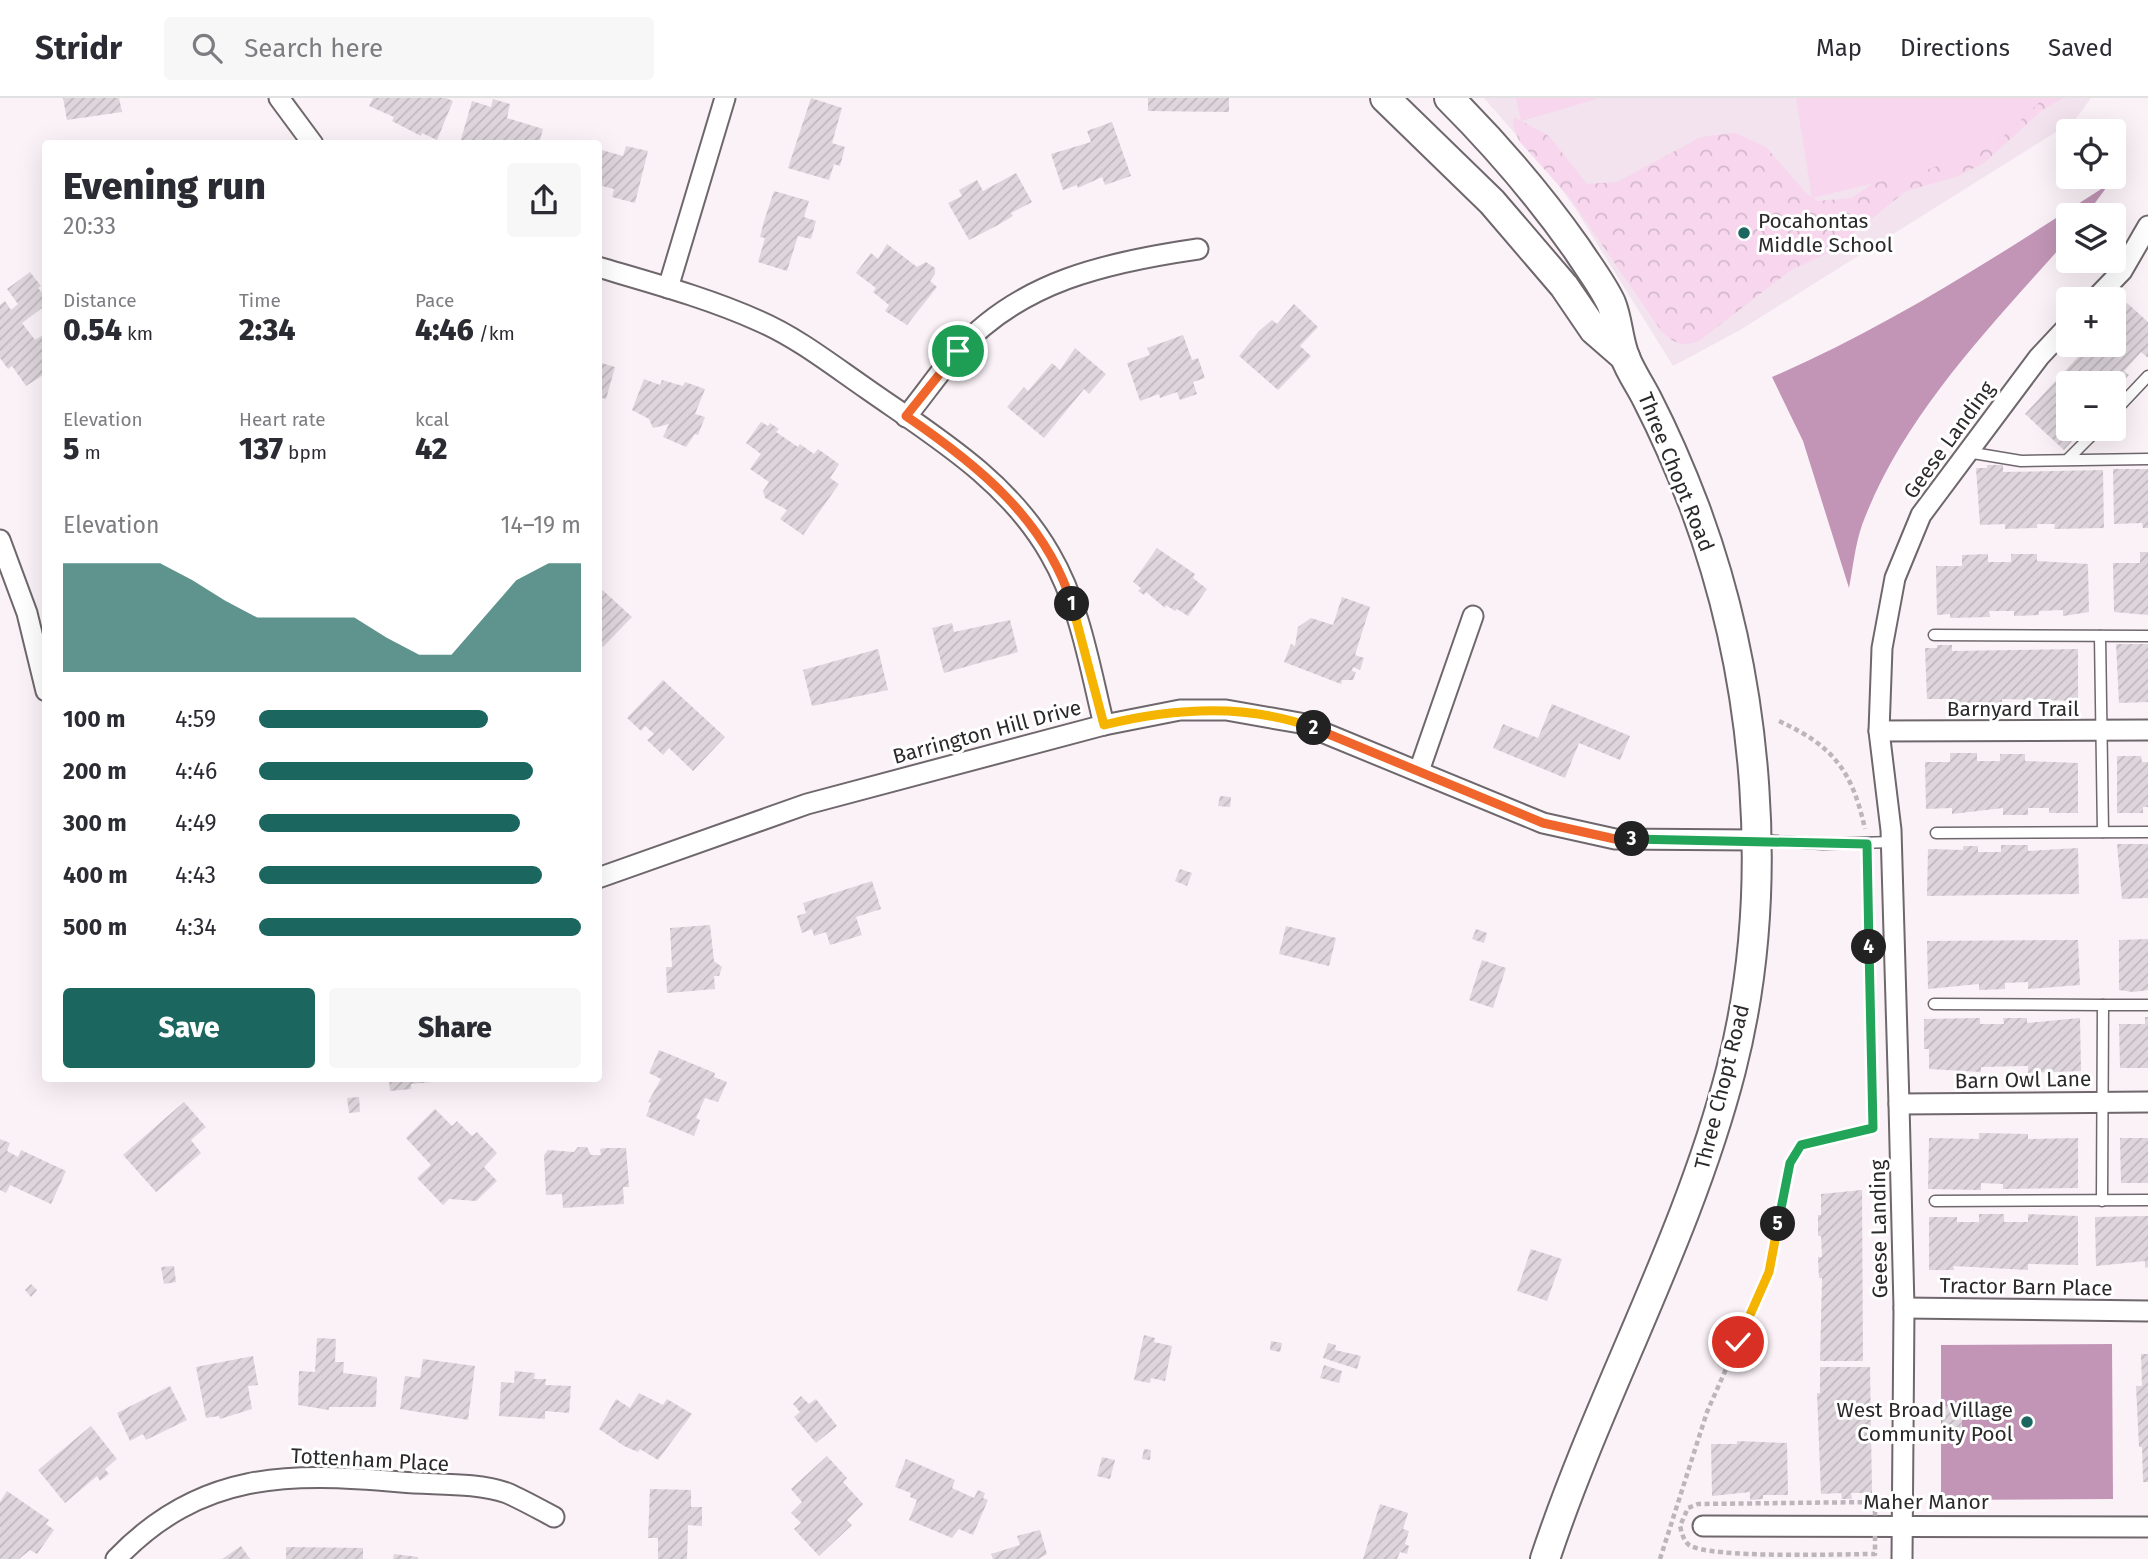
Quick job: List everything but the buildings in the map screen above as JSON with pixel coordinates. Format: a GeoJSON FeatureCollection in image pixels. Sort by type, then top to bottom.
{"type":"FeatureCollection","features":[{"type":"Feature","properties":{"kind":"main road","name":"Three Chopt Road"},"geometry":{"type":"LineString","coordinates":[[1385,98],[1492,202],[1564,286],[1594,330],[1625,357]]}},
{"type":"Feature","properties":{"kind":"main road","name":"Three Chopt Road"},"geometry":{"type":"LineString","coordinates":[[1449,98],[1525,180],[1585,262],[1611,303],[1625,357],[1670,446],[1713,561],[1739,670],[1751,755],[1756,840],[1753,923],[1745,1000],[1732,1068],[1703,1166],[1679,1234],[1579,1463],[1545,1559]]}},
{"type":"Feature","properties":{"kind":"street"},"geometry":{"type":"LineString","coordinates":[[279,98],[310,140]]}},
{"type":"Feature","properties":{"kind":"street"},"geometry":{"type":"LineString","coordinates":[[668,288],[725,98]]}},
{"type":"Feature","properties":{"kind":"street"},"geometry":{"type":"LineString","coordinates":[[2107,287],[2122,271],[2146,236]]}},
{"type":"Feature","properties":{"kind":"street"},"geometry":{"type":"LineString","coordinates":[[906,416],[958,351],[995,319],[1040,290],[1096,267],[1126,259],[1198,249]]}},
{"type":"Feature","properties":{"kind":"street"},"geometry":{"type":"LineString","coordinates":[[602,268],[668,288],[762,323],[809,349],[906,416],[995,483],[1031,523],[1064,580],[1104,725]]}},
{"type":"Feature","properties":{"kind":"street","name":"Geese Landing"},"geometry":{"type":"LineString","coordinates":[[1902,1559],[1904,1308],[1892,842],[1879,732],[1882,648],[1895,578],[1921,515],[1966,452],[2056,339]]}},
{"type":"Feature","properties":{"kind":"street"},"geometry":{"type":"LineString","coordinates":[[0,540],[27,613],[42,675]]}},
{"type":"Feature","properties":{"kind":"street"},"geometry":{"type":"LineString","coordinates":[[1419,771],[1473,616]]}},
{"type":"Feature","properties":{"kind":"street","name":"Barrington Hill Drive"},"geometry":{"type":"LineString","coordinates":[[602,877],[807,804],[1104,725],[1180,710],[1226,710],[1300,723],[1543,823],[1615,839],[1756,840]]}},
{"type":"Feature","properties":{"kind":"street","name":"Barnyard Trail"},"geometry":{"type":"LineString","coordinates":[[1879,732],[2148,730]]}},
{"type":"Feature","properties":{"kind":"street","name":"Barn Owl Lane"},"geometry":{"type":"LineString","coordinates":[[1899,1104],[2148,1102]]}},
{"type":"Feature","properties":{"kind":"street","name":"Tractor Barn Place"},"geometry":{"type":"LineString","coordinates":[[1904,1308],[2148,1311]]}},
{"type":"Feature","properties":{"kind":"street","name":"Tottenham Place"},"geometry":{"type":"LineString","coordinates":[[116,1559],[134,1540],[193,1502],[255,1480],[302,1475],[494,1490],[554,1517]]}},
{"type":"Feature","properties":{"kind":"street","name":"Maher Manor"},"geometry":{"type":"LineString","coordinates":[[1703,1526],[1903,1524],[2148,1527]]}},
{"type":"Feature","properties":{"kind":"lane"},"geometry":{"type":"LineString","coordinates":[[2126,399],[2148,376]]}},
{"type":"Feature","properties":{"kind":"lane"},"geometry":{"type":"LineString","coordinates":[[2068,460],[2086,441]]}},
{"type":"Feature","properties":{"kind":"lane"},"geometry":{"type":"LineString","coordinates":[[1966,452],[2021,461],[2148,459]]}},
{"type":"Feature","properties":{"kind":"lane"},"geometry":{"type":"LineString","coordinates":[[1934,635],[2148,636]]}},
{"type":"Feature","properties":{"kind":"lane"},"geometry":{"type":"LineString","coordinates":[[2100,636],[2103,832]]}},
{"type":"Feature","properties":{"kind":"lane"},"geometry":{"type":"LineString","coordinates":[[1936,833],[2148,832]]}},
{"type":"Feature","properties":{"kind":"lane"},"geometry":{"type":"LineString","coordinates":[[1756,840],[1867,844],[1892,842]]}},
{"type":"Feature","properties":{"kind":"lane"},"geometry":{"type":"LineString","coordinates":[[1934,1004],[2148,1005]]}},
{"type":"Feature","properties":{"kind":"lane"},"geometry":{"type":"LineString","coordinates":[[2102,1201],[2103,1005]]}},
{"type":"Feature","properties":{"kind":"lane"},"geometry":{"type":"LineString","coordinates":[[1935,1201],[2148,1200]]}},
{"type":"Feature","properties":{"kind":"path"},"geometry":{"type":"LineString","coordinates":[[1660,1559],[1707,1412],[1769,1272],[1790,1163],[1801,1145],[1873,1128],[1867,844],[1860,805],[1839,761],[1812,737],[1779,721]]}},
{"type":"Feature","properties":{"kind":"shaded area","name":"Pocahontas Middle School"},"geometry":{"type":"Polygon","coordinates":[[[1484,98],[2091,98],[2076,119],[2056,119],[2056,132],[1740,330],[1673,366],[1575,208],[1550,174],[1484,98]]]}},
{"type":"Feature","properties":{"kind":"shaded area"},"geometry":{"type":"Polygon","coordinates":[[[2101,189],[2105,189],[2095,203],[2079,203],[2101,189]]]}},
{"type":"Feature","properties":{"kind":"shaded area"},"geometry":{"type":"Polygon","coordinates":[[[2056,218],[2056,252],[1980,338],[1925,409],[1901,446],[1862,525],[1849,588],[1803,441],[1772,377],[1860,335],[1986,263],[2056,218]]]}},
{"type":"Feature","properties":{"kind":"shaded area","name":"West Broad Village Community Pool"},"geometry":{"type":"Polygon","coordinates":[[[2112,1344],[2113,1499],[1941,1500],[1941,1345],[2112,1344]]]}},
{"type":"Feature","properties":{"kind":"green space"},"geometry":{"type":"Polygon","coordinates":[[[1516,98],[1600,98],[1521,121],[1516,98]]]}},
{"type":"Feature","properties":{"kind":"green space"},"geometry":{"type":"Polygon","coordinates":[[[1796,98],[2044,98],[1994,145],[1921,172],[1812,198],[1796,98]]]}},
{"type":"Feature","properties":{"kind":"green space"},"geometry":{"type":"Polygon","coordinates":[[[2029,98],[2063,98],[2041,111],[1984,163],[1956,177],[1906,191],[1830,252],[1791,270],[1700,340],[1689,344],[1675,341],[1662,332],[1570,198],[1519,141],[1513,125],[1514,117],[1549,136],[1587,184],[1617,182],[1701,137],[1735,133],[1766,147],[1805,192],[1818,201],[1852,198],[1908,159],[2029,98]]]}},
{"type":"Feature","properties":{"kind":"place","name":"Pocahontas Middle School"},"geometry":{"type":"Point","coordinates":[1744,233]}},
{"type":"Feature","properties":{"kind":"place","name":"West Broad Village Community Pool"},"geometry":{"type":"Point","coordinates":[2027,1422]}},
{"type":"Feature","properties":{"kind":"route"},"geometry":{"type":"LineString","coordinates":[[958,351],[906,416],[995,483],[1031,523],[1064,580],[1080,629],[1104,725],[1180,710],[1226,710],[1300,723],[1543,823],[1615,839],[1867,844],[1873,1128],[1801,1145],[1790,1163],[1769,1272],[1738,1342]]}}]}
